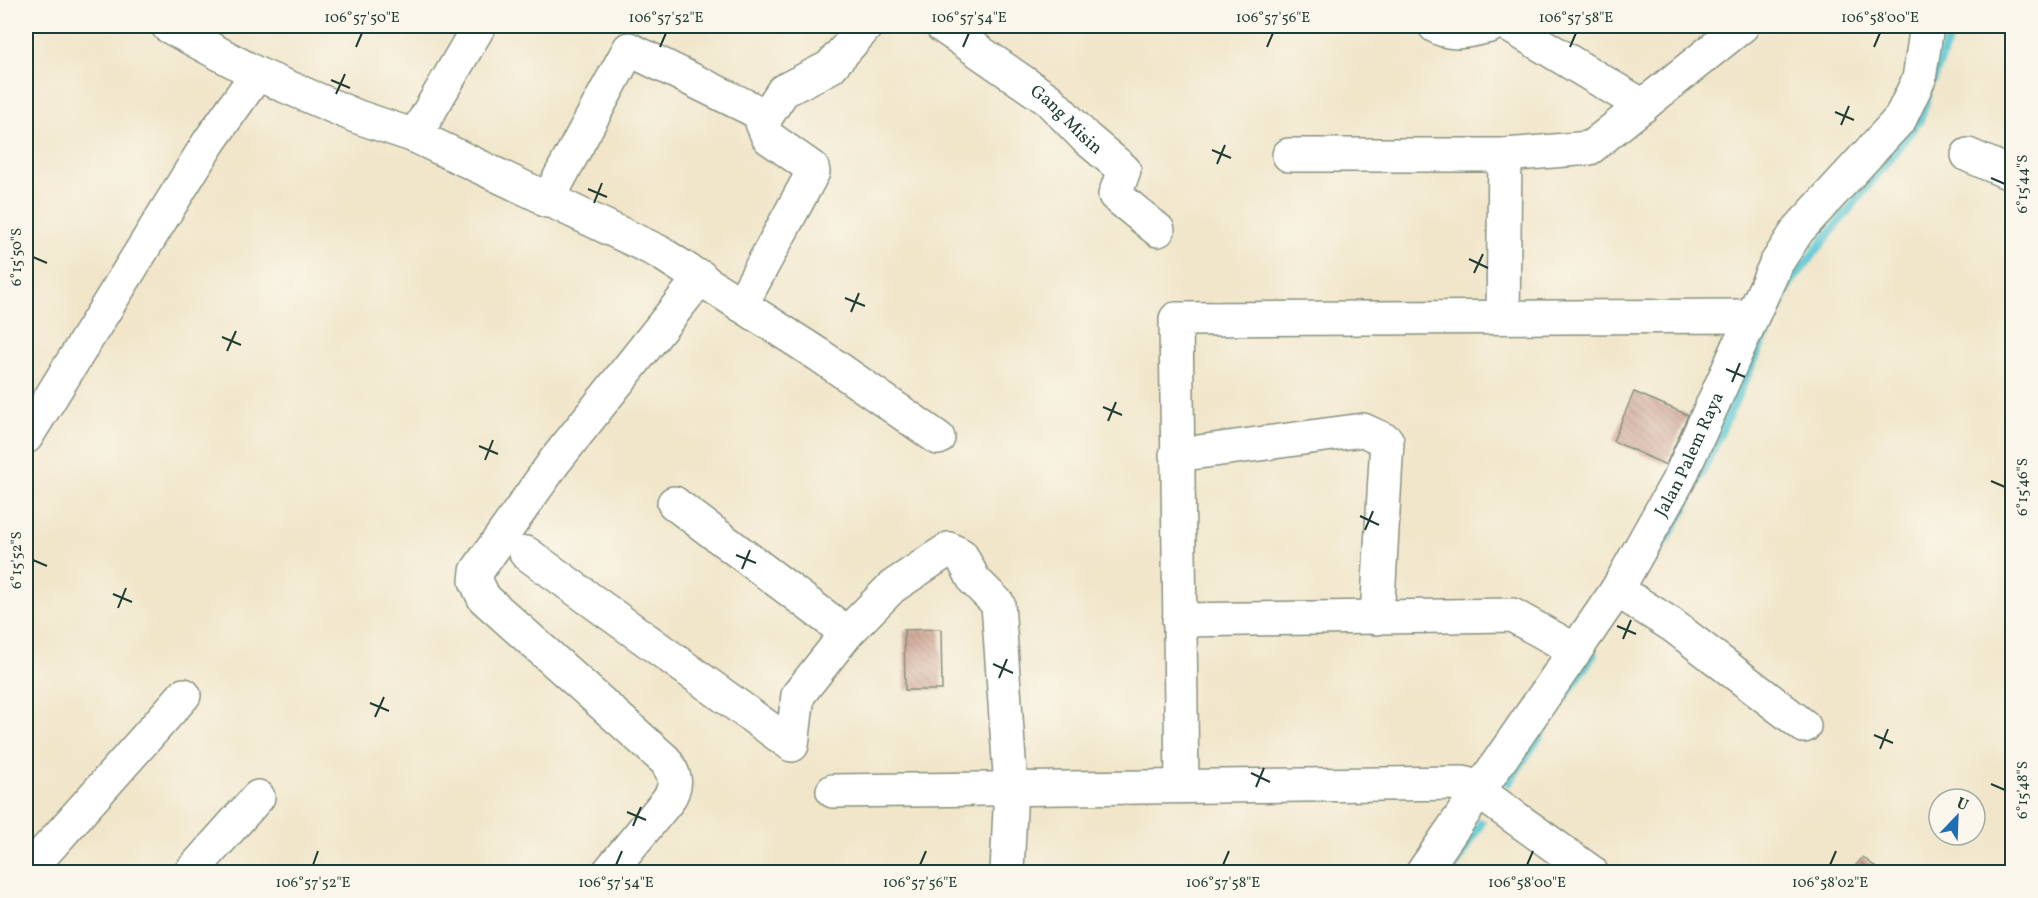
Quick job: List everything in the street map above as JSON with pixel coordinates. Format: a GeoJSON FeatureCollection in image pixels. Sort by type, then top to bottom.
{"type":"FeatureCollection","features":[{"type":"Feature","properties":{"kind":"street"},"geometry":{"type":"LineString","coordinates":[[168,26],[257,74],[358,117],[414,136],[547,201],[659,252],[819,354],[938,438]]}},
{"type":"Feature","properties":{"kind":"street"},"geometry":{"type":"LineString","coordinates":[[414,136],[478,26]]}},
{"type":"Feature","properties":{"kind":"street"},"geometry":{"type":"LineString","coordinates":[[741,305],[813,172],[812,168],[768,137],[762,123],[783,91],[830,67],[866,26]]}},
{"type":"Feature","properties":{"kind":"street","name":"Gang Misin"},"geometry":{"type":"LineString","coordinates":[[942,26],[1049,100],[1086,138],[1124,170],[1115,195],[1158,230]]}},
{"type":"Feature","properties":{"kind":"street"},"geometry":{"type":"LineString","coordinates":[[1435,26],[1457,33],[1490,26]]}},
{"type":"Feature","properties":{"kind":"street"},"geometry":{"type":"LineString","coordinates":[[1510,26],[1643,106]]}},
{"type":"Feature","properties":{"kind":"street"},"geometry":{"type":"LineString","coordinates":[[1289,155],[1505,155],[1590,148],[1742,26]]}},
{"type":"Feature","properties":{"kind":"street","name":"Jalan Palem Raya"},"geometry":{"type":"LineString","coordinates":[[1426,871],[1575,650],[1625,595],[1776,264],[1798,230],[1900,119],[1919,79],[1926,26]]}},
{"type":"Feature","properties":{"kind":"street"},"geometry":{"type":"LineString","coordinates":[[547,201],[629,49],[766,116]]}},
{"type":"Feature","properties":{"kind":"street"},"geometry":{"type":"LineString","coordinates":[[28,428],[209,142],[257,74]]}},
{"type":"Feature","properties":{"kind":"street"},"geometry":{"type":"LineString","coordinates":[[1503,317],[1505,155]]}},
{"type":"Feature","properties":{"kind":"street"},"geometry":{"type":"LineString","coordinates":[[1968,155],[2013,174]]}},
{"type":"Feature","properties":{"kind":"street"},"geometry":{"type":"LineString","coordinates":[[609,873],[668,800],[675,788],[674,773],[665,760],[483,598],[476,580],[477,571],[555,461],[700,277]]}},
{"type":"Feature","properties":{"kind":"street"},"geometry":{"type":"LineString","coordinates":[[1182,786],[1176,319],[1751,316]]}},
{"type":"Feature","properties":{"kind":"street"},"geometry":{"type":"LineString","coordinates":[[1176,455],[1363,430],[1387,441],[1377,618]]}},
{"type":"Feature","properties":{"kind":"street"},"geometry":{"type":"LineString","coordinates":[[674,503],[847,633]]}},
{"type":"Feature","properties":{"kind":"street"},"geometry":{"type":"LineString","coordinates":[[526,553],[792,745],[798,696],[847,633],[892,587],[949,549],[961,555],[974,580],[998,604],[1011,788],[1007,873]]}},
{"type":"Feature","properties":{"kind":"street"},"geometry":{"type":"LineString","coordinates":[[1625,595],[1672,625],[1804,726]]}},
{"type":"Feature","properties":{"kind":"street"},"geometry":{"type":"LineString","coordinates":[[1179,620],[1512,615],[1575,650]]}},
{"type":"Feature","properties":{"kind":"street"},"geometry":{"type":"LineString","coordinates":[[27,873],[184,695]]}},
{"type":"Feature","properties":{"kind":"street"},"geometry":{"type":"LineString","coordinates":[[833,791],[1463,783],[1479,790],[1591,873]]}},
{"type":"Feature","properties":{"kind":"street"},"geometry":{"type":"LineString","coordinates":[[191,873],[258,797]]}},
{"type":"Feature","properties":{"kind":"building"},"geometry":{"type":"Polygon","coordinates":[[[1634,392],[1688,415],[1666,465],[1613,441],[1634,392]]]}},
{"type":"Feature","properties":{"kind":"building"},"geometry":{"type":"Polygon","coordinates":[[[941,629],[942,690],[905,690],[904,630],[941,629]]]}},
{"type":"Feature","properties":{"kind":"building"},"geometry":{"type":"Polygon","coordinates":[[[1863,857],[1881,872],[1850,872],[1863,857]]]}},
{"type":"Feature","properties":{"kind":"waterway"},"geometry":{"type":"LineString","coordinates":[[1933,80],[1948,40],[1948,26]]}},
{"type":"Feature","properties":{"kind":"waterway"},"geometry":{"type":"LineString","coordinates":[[1652,561],[1684,510],[1790,283],[1919,121],[1928,96]]}},
{"type":"Feature","properties":{"kind":"waterway"},"geometry":{"type":"LineString","coordinates":[[1509,782],[1593,654]]}},
{"type":"Feature","properties":{"kind":"waterway"},"geometry":{"type":"LineString","coordinates":[[1451,872],[1481,823]]}}]}
